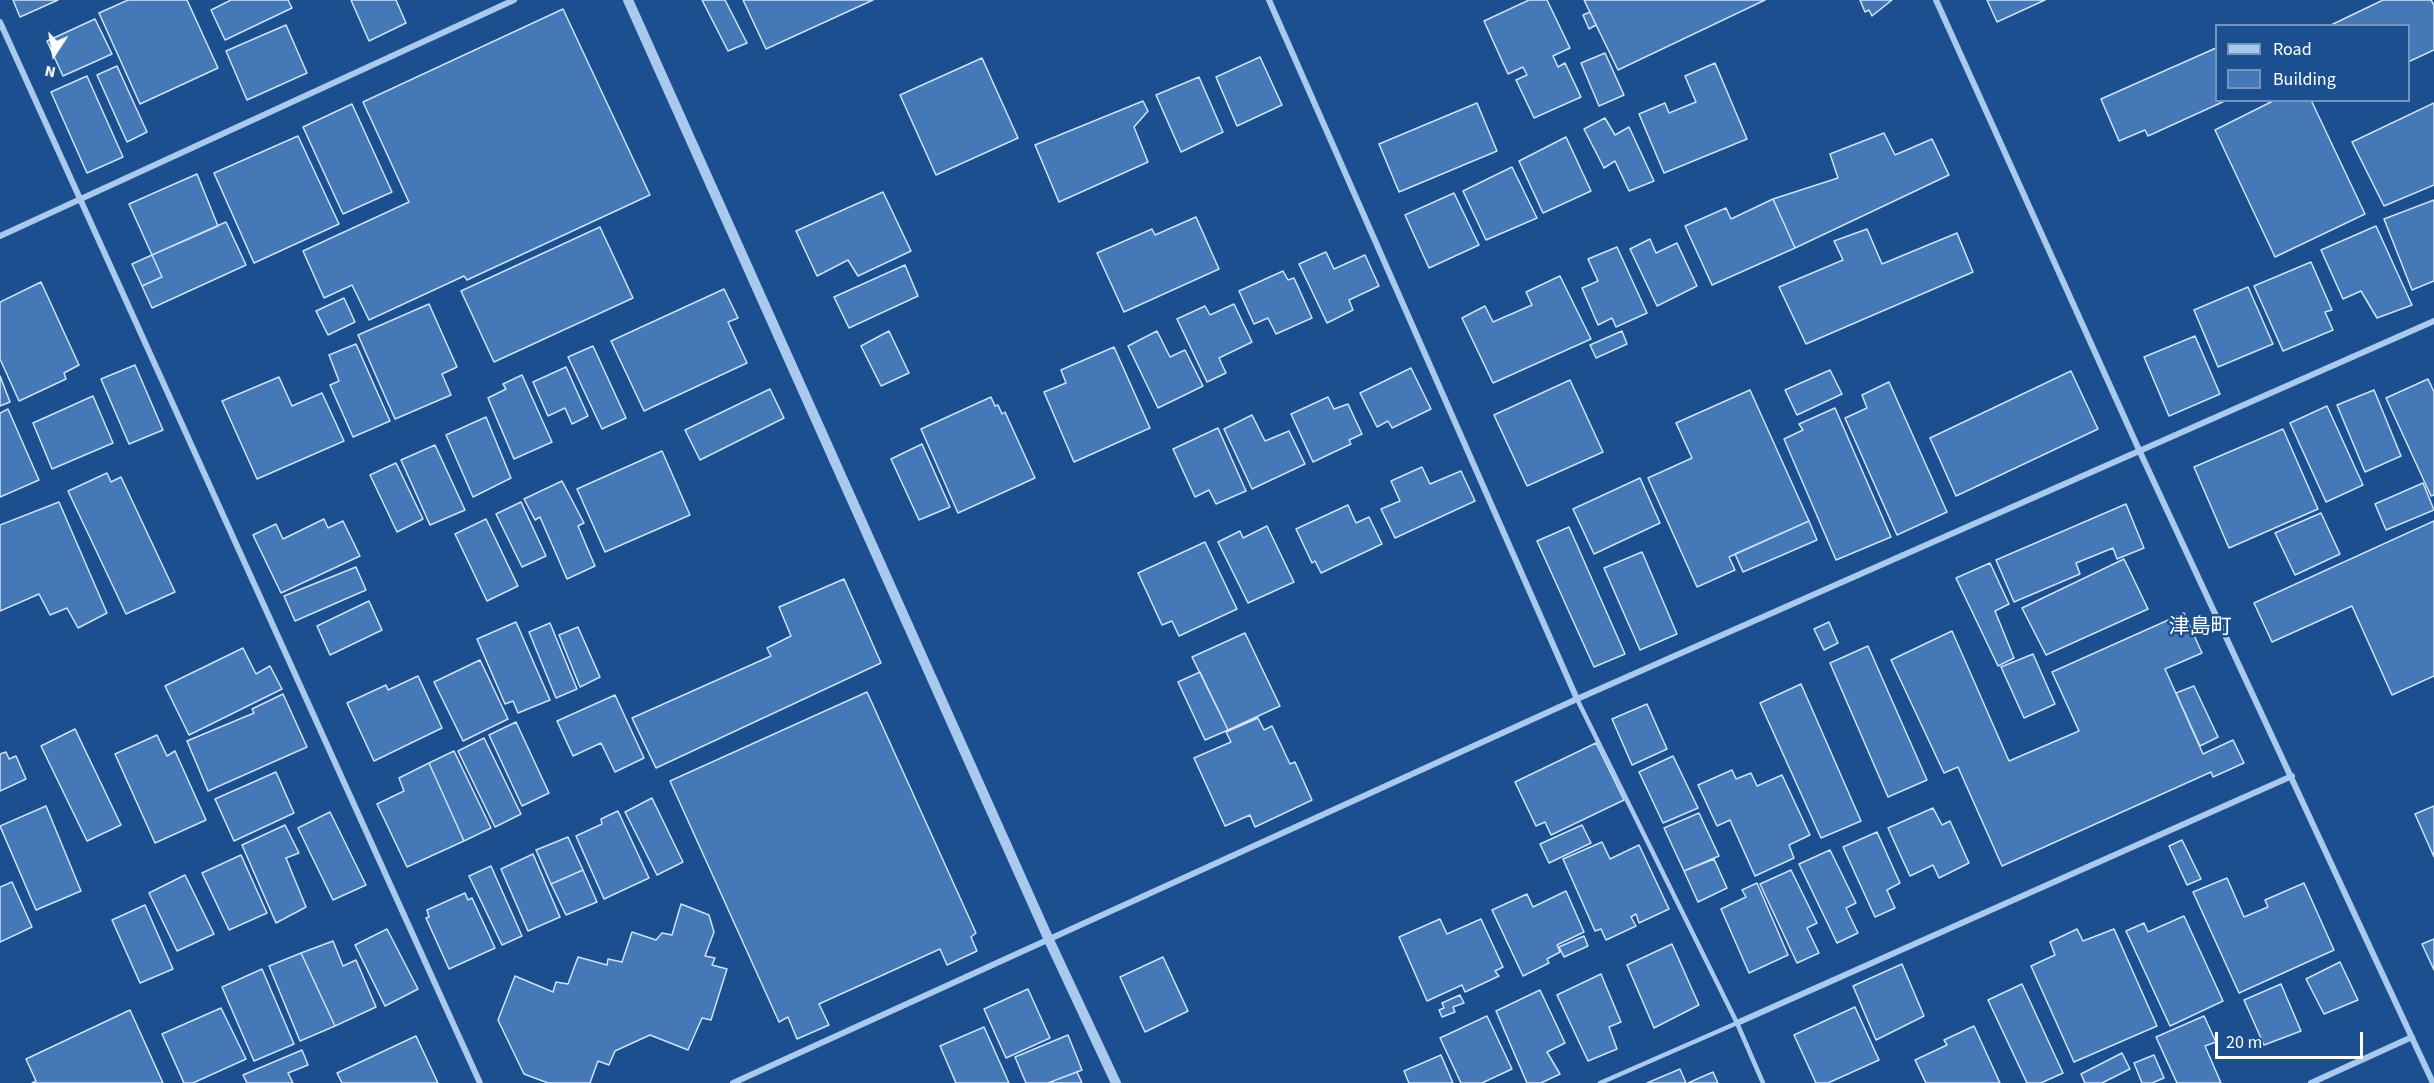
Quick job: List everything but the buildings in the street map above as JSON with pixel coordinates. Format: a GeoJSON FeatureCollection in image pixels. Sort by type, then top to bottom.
{"type":"FeatureCollection","features":[{"type":"Feature","properties":{"kind":"street"},"geometry":{"type":"LineString","coordinates":[[0,236],[514,0]]}},
{"type":"Feature","properties":{"kind":"street"},"geometry":{"type":"LineString","coordinates":[[628,0],[1048,940],[1116,1083]]}},
{"type":"Feature","properties":{"kind":"street"},"geometry":{"type":"LineString","coordinates":[[1269,0],[1577,699]]}},
{"type":"Feature","properties":{"kind":"street"},"geometry":{"type":"LineString","coordinates":[[1936,0],[2140,452],[2433,1083]]}},
{"type":"Feature","properties":{"kind":"street"},"geometry":{"type":"LineString","coordinates":[[0,22],[480,1083]]}},
{"type":"Feature","properties":{"kind":"street"},"geometry":{"type":"LineString","coordinates":[[732,1083],[1577,699],[2434,321]]}},
{"type":"Feature","properties":{"kind":"street"},"geometry":{"type":"LineString","coordinates":[[1737,1023],[2292,776]]}},
{"type":"Feature","properties":{"kind":"street"},"geometry":{"type":"LineString","coordinates":[[2311,1083],[2412,1037]]}},
{"type":"Feature","properties":{"kind":"lane"},"geometry":{"type":"LineString","coordinates":[[1577,699],[1737,1023],[1763,1083]]}},
{"type":"Feature","properties":{"kind":"lane"},"geometry":{"type":"LineString","coordinates":[[1600,1083],[1737,1023]]}},
{"type":"Feature","properties":{"kind":"district","name":"津島町"},"geometry":{"type":"Point","coordinates":[2200,628]}}]}
